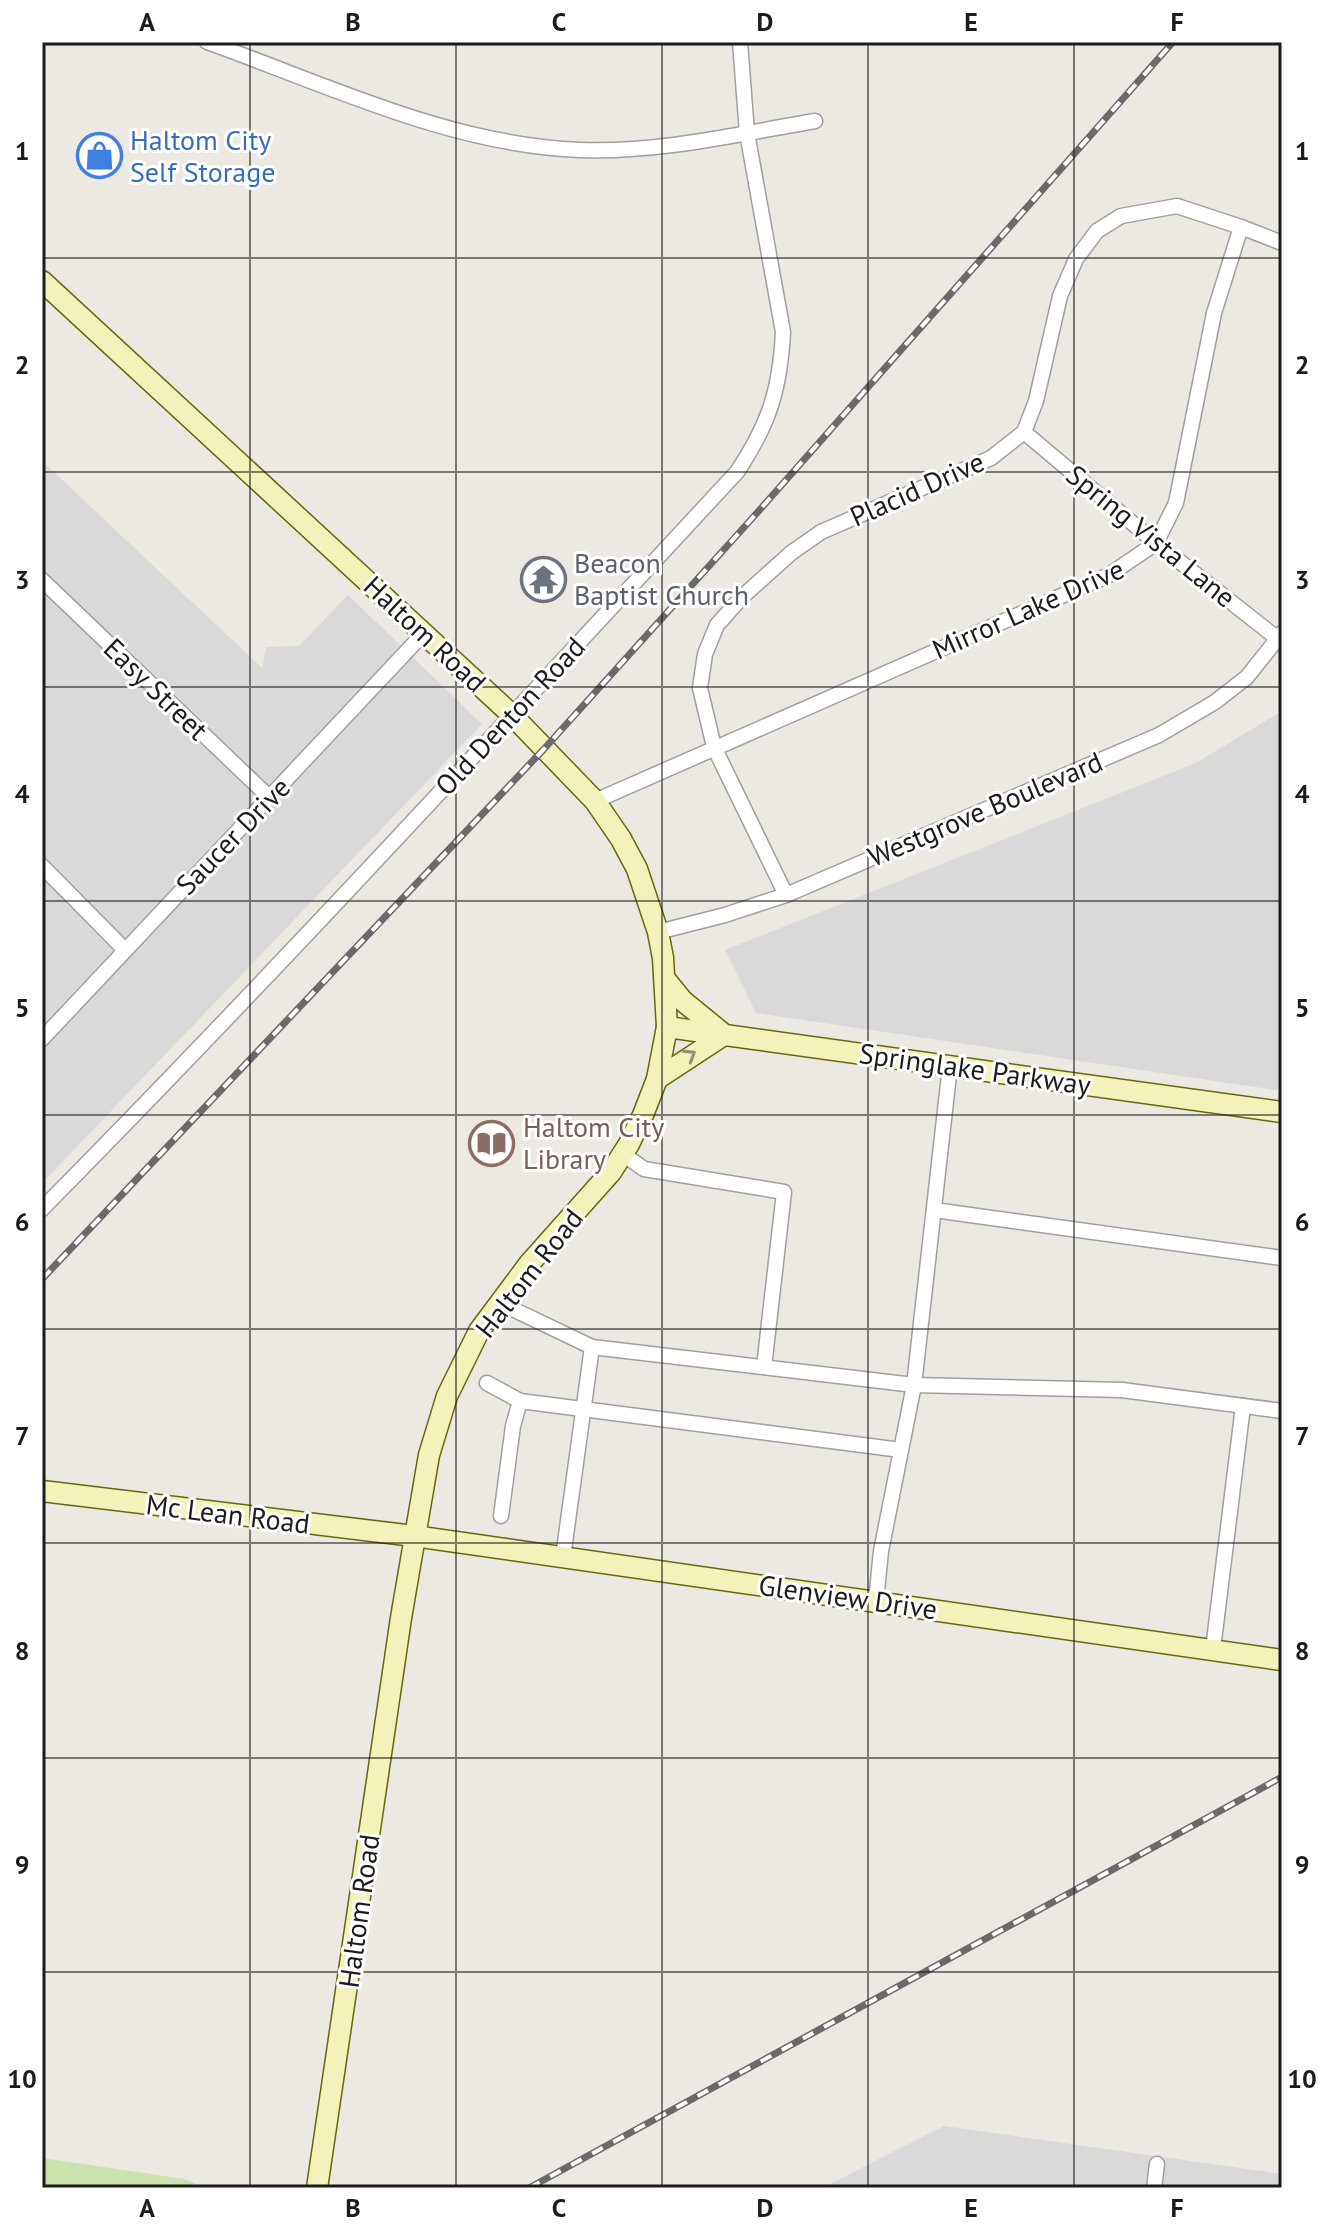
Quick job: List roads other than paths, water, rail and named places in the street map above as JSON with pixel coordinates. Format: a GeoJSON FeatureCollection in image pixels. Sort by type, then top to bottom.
{"type":"FeatureCollection","features":[{"type":"Feature","properties":{"kind":"main road","name":"Haltom Road"},"geometry":{"type":"LineString","coordinates":[[42,281],[512,715],[595,801],[637,869],[658,932],[665,979],[667,1027],[657,1079],[643,1115],[611,1172],[529,1264],[479,1331],[447,1396],[429,1455],[414,1536],[317,2188]]}},
{"type":"Feature","properties":{"kind":"main road"},"geometry":{"type":"LineString","coordinates":[[657,1079],[724,1035],[683,1001],[665,979]]}},
{"type":"Feature","properties":{"kind":"main road","name":"Springlake Parkway"},"geometry":{"type":"LineString","coordinates":[[667,1027],[1282,1112]]}},
{"type":"Feature","properties":{"kind":"main road","name":"Mc Lean Road"},"geometry":{"type":"LineString","coordinates":[[42,1491],[414,1536]]}},
{"type":"Feature","properties":{"kind":"main road","name":"Glenview Drive"},"geometry":{"type":"LineString","coordinates":[[414,1536],[1282,1660]]}},
{"type":"Feature","properties":{"kind":"street"},"geometry":{"type":"LineString","coordinates":[[207,42],[371,104],[447,128],[518,143],[580,150],[635,149],[815,121]]}},
{"type":"Feature","properties":{"kind":"street","name":"Old Denton Road"},"geometry":{"type":"LineString","coordinates":[[42,1209],[180,1070],[512,715],[737,472],[759,439],[772,406],[781,364],[783,332],[747,133],[740,42]]}},
{"type":"Feature","properties":{"kind":"street"},"geometry":{"type":"LineString","coordinates":[[1024,432],[1036,401],[1060,296],[1076,259],[1097,231],[1121,216],[1177,206],[1282,243]]}},
{"type":"Feature","properties":{"kind":"street","name":"Mirror Lake Drive"},"geometry":{"type":"LineString","coordinates":[[595,801],[1109,575],[1156,543],[1176,503],[1214,313],[1241,227]]}},
{"type":"Feature","properties":{"kind":"street","name":"Spring Vista Lane"},"geometry":{"type":"LineString","coordinates":[[1024,432],[1156,543],[1280,636]]}},
{"type":"Feature","properties":{"kind":"street","name":"Placid Drive"},"geometry":{"type":"LineString","coordinates":[[786,895],[714,747],[700,688],[705,654],[717,625],[742,597],[791,553],[821,532],[991,458],[1024,432]]}},
{"type":"Feature","properties":{"kind":"street","name":"Easy Street"},"geometry":{"type":"LineString","coordinates":[[42,580],[270,798]]}},
{"type":"Feature","properties":{"kind":"street","name":"Saucer Drive"},"geometry":{"type":"LineString","coordinates":[[42,1039],[424,633]]}},
{"type":"Feature","properties":{"kind":"street","name":"Westgrove Boulevard"},"geometry":{"type":"LineString","coordinates":[[658,932],[786,895],[1159,735],[1215,702],[1247,677],[1280,636]]}},
{"type":"Feature","properties":{"kind":"street"},"geometry":{"type":"LineString","coordinates":[[42,866],[125,950]]}},
{"type":"Feature","properties":{"kind":"street"},"geometry":{"type":"LineString","coordinates":[[876,1601],[881,1551],[914,1385],[950,1066]]}},
{"type":"Feature","properties":{"kind":"street"},"geometry":{"type":"LineString","coordinates":[[623,1154],[644,1169],[784,1192],[764,1367]]}},
{"type":"Feature","properties":{"kind":"street"},"geometry":{"type":"LineString","coordinates":[[934,1210],[1282,1258]]}},
{"type":"Feature","properties":{"kind":"street"},"geometry":{"type":"LineString","coordinates":[[500,1303],[592,1347],[914,1385],[1122,1390],[1282,1411]]}},
{"type":"Feature","properties":{"kind":"street"},"geometry":{"type":"LineString","coordinates":[[563,1557],[592,1347]]}},
{"type":"Feature","properties":{"kind":"street"},"geometry":{"type":"LineString","coordinates":[[487,1383],[520,1401],[901,1450]]}},
{"type":"Feature","properties":{"kind":"street"},"geometry":{"type":"LineString","coordinates":[[501,1516],[513,1426],[520,1401]]}},
{"type":"Feature","properties":{"kind":"street"},"geometry":{"type":"LineString","coordinates":[[1213,1649],[1243,1406]]}},
{"type":"Feature","properties":{"kind":"street"},"geometry":{"type":"LineString","coordinates":[[1154,2188],[1157,2164]]}},
{"type":"Feature","properties":{"kind":"railway"},"geometry":{"type":"LineString","coordinates":[[42,1279],[544,749],[1173,42]]}},
{"type":"Feature","properties":{"kind":"railway"},"geometry":{"type":"LineString","coordinates":[[529,2188],[1282,1777]]}},
{"type":"Feature","properties":{"kind":"place","name":"Haltom City Self Storage"},"geometry":{"type":"Point","coordinates":[99,156]}},
{"type":"Feature","properties":{"kind":"place","name":"Beacon Baptist Church"},"geometry":{"type":"Point","coordinates":[543,579]}},
{"type":"Feature","properties":{"kind":"place","name":"Haltom City Library"},"geometry":{"type":"Point","coordinates":[492,1143]}}]}
